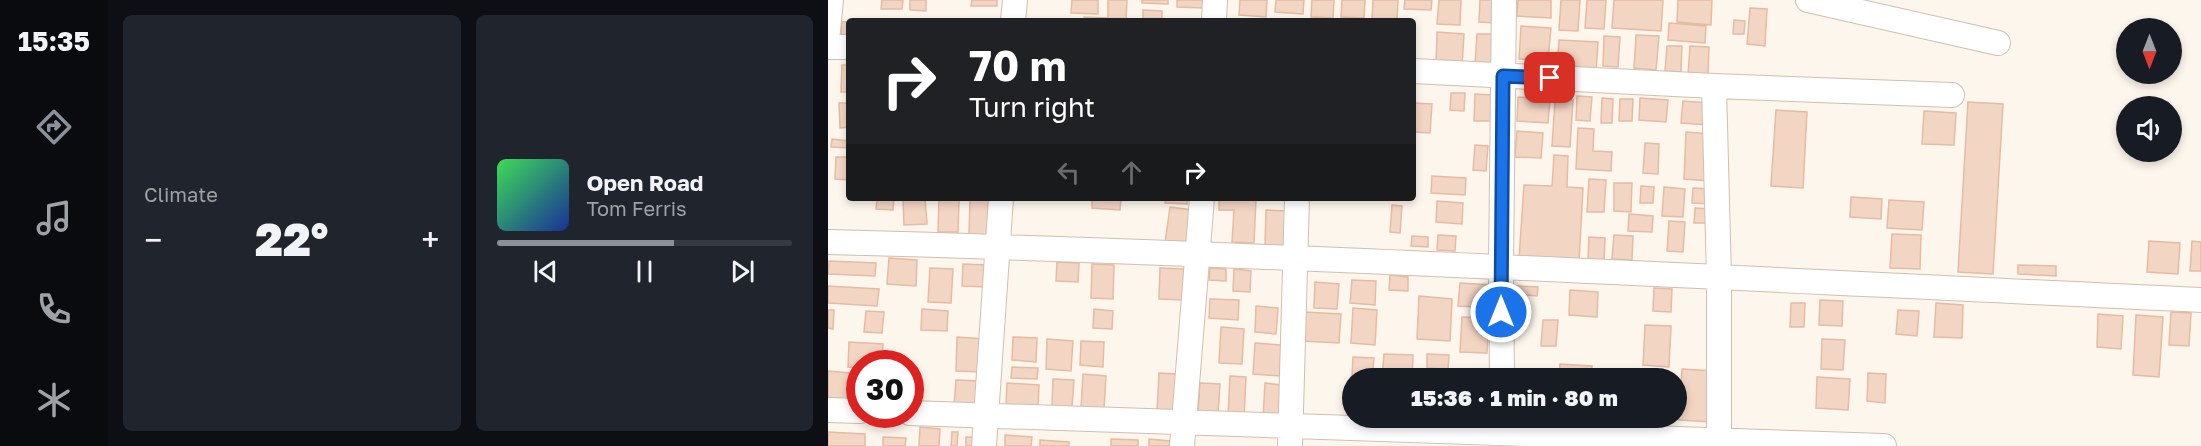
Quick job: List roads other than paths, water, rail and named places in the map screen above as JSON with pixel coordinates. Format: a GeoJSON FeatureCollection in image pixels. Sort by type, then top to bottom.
{"type":"FeatureCollection","features":[{"type":"Feature","properties":{"kind":"street"},"geometry":{"type":"LineString","coordinates":[[828,31],[831,0]]}},
{"type":"Feature","properties":{"kind":"street"},"geometry":{"type":"LineString","coordinates":[[1013,18],[1015,0]]}},
{"type":"Feature","properties":{"kind":"street"},"geometry":{"type":"LineString","coordinates":[[1214,18],[1215,0]]}},
{"type":"Feature","properties":{"kind":"street"},"geometry":{"type":"LineString","coordinates":[[1502,368],[1504,0]]}},
{"type":"Feature","properties":{"kind":"street"},"geometry":{"type":"LineString","coordinates":[[1808,0],[1998,43]]}},
{"type":"Feature","properties":{"kind":"street"},"geometry":{"type":"LineString","coordinates":[[828,47],[846,48]]}},
{"type":"Feature","properties":{"kind":"street"},"geometry":{"type":"LineString","coordinates":[[1416,71],[1952,95]]}},
{"type":"Feature","properties":{"kind":"street"},"geometry":{"type":"LineString","coordinates":[[1714,86],[1719,278],[1719,443]]}},
{"type":"Feature","properties":{"kind":"street"},"geometry":{"type":"LineString","coordinates":[[984,446],[1001,201]]}},
{"type":"Feature","properties":{"kind":"street"},"geometry":{"type":"LineString","coordinates":[[1182,435],[1202,201]]}},
{"type":"Feature","properties":{"kind":"street"},"geometry":{"type":"LineString","coordinates":[[1291,437],[1297,201]]}},
{"type":"Feature","properties":{"kind":"street"},"geometry":{"type":"LineString","coordinates":[[828,242],[998,246],[2201,300]]}},
{"type":"Feature","properties":{"kind":"street"},"geometry":{"type":"LineString","coordinates":[[828,410],[846,411]]}},
{"type":"Feature","properties":{"kind":"street"},"geometry":{"type":"LineString","coordinates":[[924,414],[986,416],[1182,435],[1291,437],[1503,432],[1719,443],[1884,446]]}}]}
